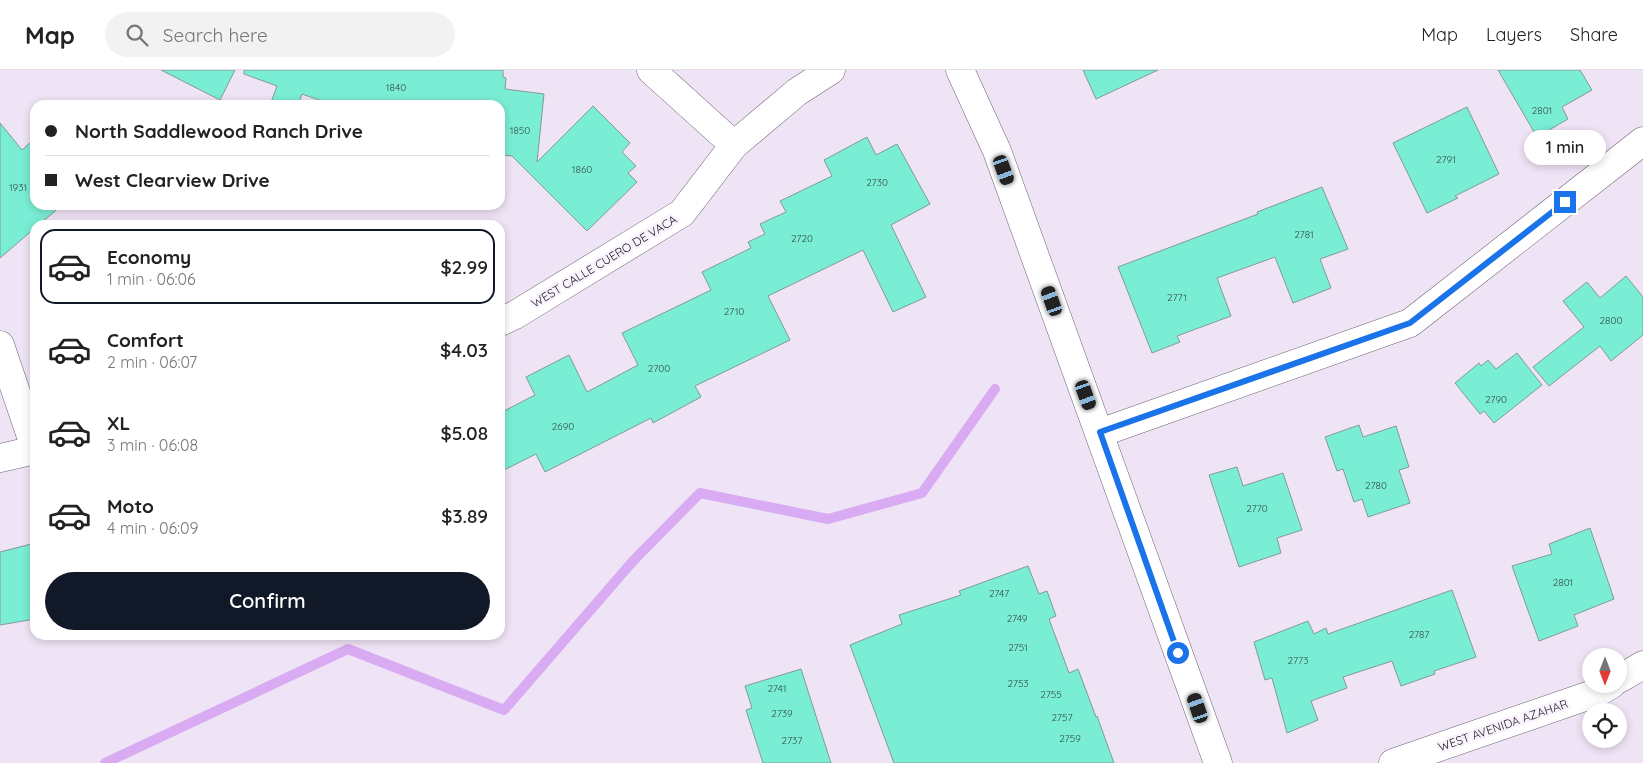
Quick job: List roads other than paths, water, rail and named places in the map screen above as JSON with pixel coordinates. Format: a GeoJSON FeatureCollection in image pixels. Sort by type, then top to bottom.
{"type":"FeatureCollection","features":[{"type":"Feature","properties":{"kind":"street"},"geometry":{"type":"LineString","coordinates":[[651,70],[734,145]]}},
{"type":"Feature","properties":{"kind":"street","name":"WEST CALLE CUERO DE VACA"},"geometry":{"type":"LineString","coordinates":[[505,320],[682,213],[734,145],[797,92],[831,70]]}},
{"type":"Feature","properties":{"kind":"street"},"geometry":{"type":"LineString","coordinates":[[960,70],[997,151],[1218,763]]}},
{"type":"Feature","properties":{"kind":"street"},"geometry":{"type":"LineString","coordinates":[[1100,432],[1410,323],[1643,141]]}},
{"type":"Feature","properties":{"kind":"street"},"geometry":{"type":"LineString","coordinates":[[0,345],[30,434]]}},
{"type":"Feature","properties":{"kind":"street"},"geometry":{"type":"LineString","coordinates":[[0,458],[30,450]]}},
{"type":"Feature","properties":{"kind":"street"},"geometry":{"type":"LineString","coordinates":[[1628,674],[1643,664]]}},
{"type":"Feature","properties":{"kind":"street","name":"WEST AVENIDA AZAHAR"},"geometry":{"type":"LineString","coordinates":[[1393,763],[1596,693]]}},
{"type":"Feature","properties":{"kind":"waterway"},"geometry":{"type":"LineString","coordinates":[[105,763],[348,649],[504,710],[633,561],[700,493],[828,519],[922,493],[995,389]]}}]}
